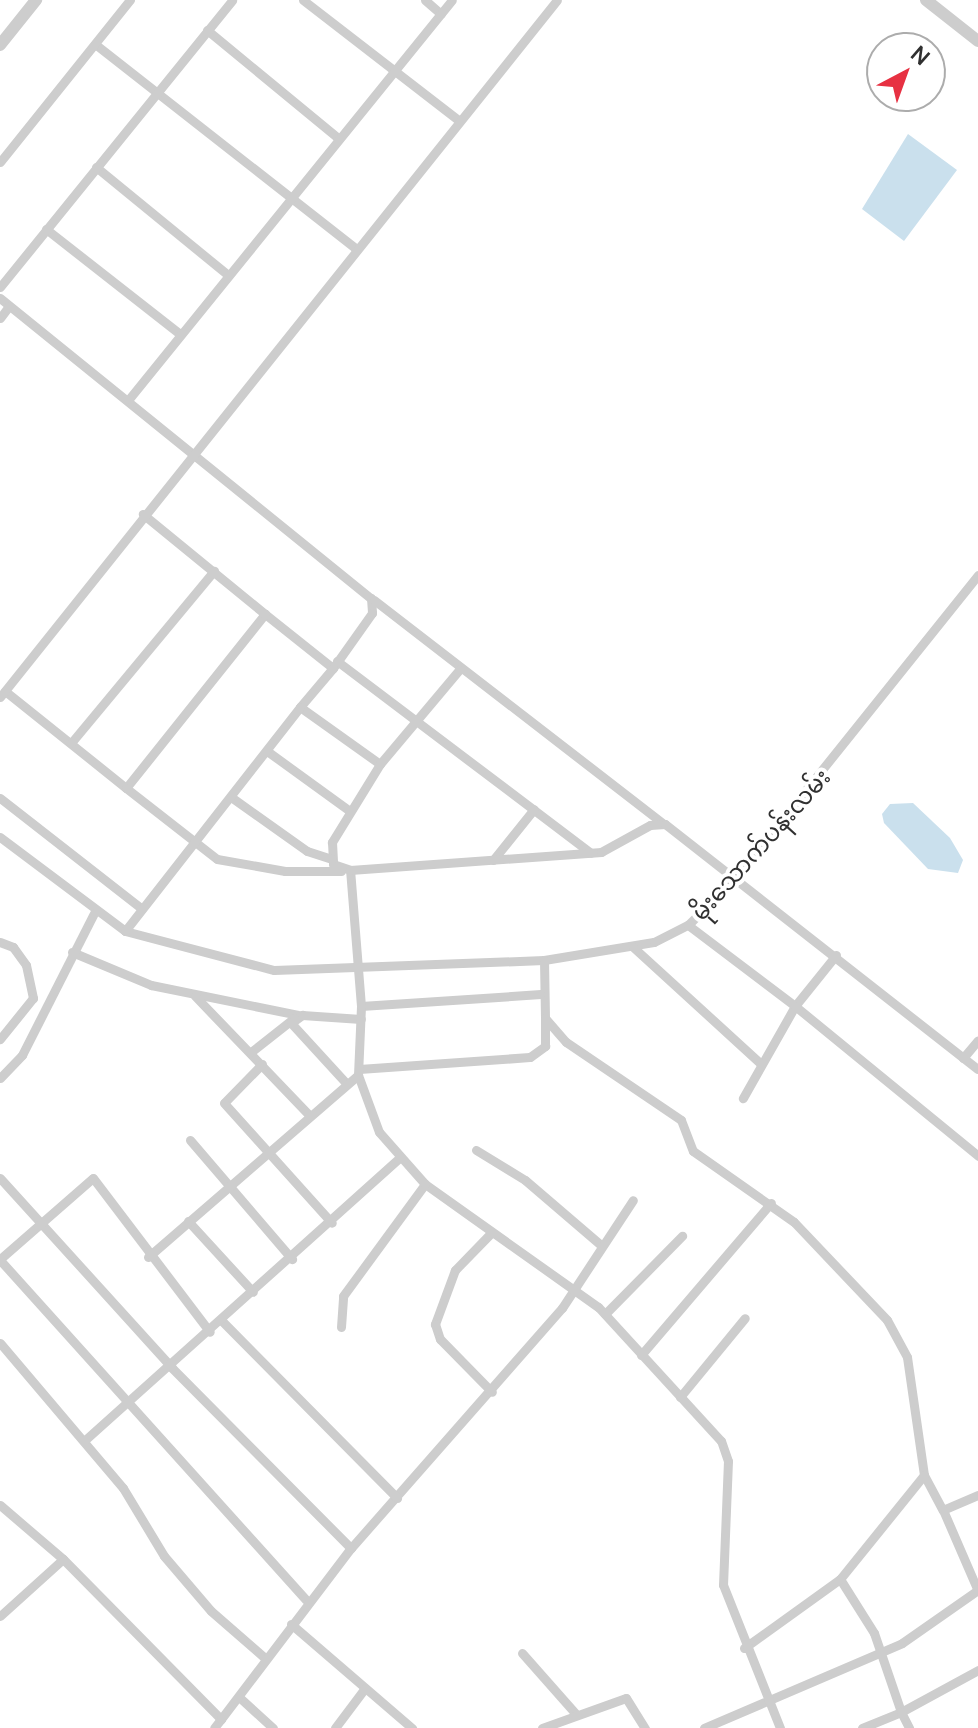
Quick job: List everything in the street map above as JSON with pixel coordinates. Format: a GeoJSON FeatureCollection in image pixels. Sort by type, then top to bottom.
{"type":"FeatureCollection","features":[{"type":"Feature","properties":{"kind":"street"},"geometry":{"type":"LineString","coordinates":[[0,45],[36,0]]}},
{"type":"Feature","properties":{"kind":"street"},"geometry":{"type":"LineString","coordinates":[[0,162],[130,0]]}},
{"type":"Feature","properties":{"kind":"street"},"geometry":{"type":"LineString","coordinates":[[0,287],[232,0]]}},
{"type":"Feature","properties":{"kind":"street"},"geometry":{"type":"LineString","coordinates":[[303,0],[458,120]]}},
{"type":"Feature","properties":{"kind":"street"},"geometry":{"type":"LineString","coordinates":[[425,0],[441,14]]}},
{"type":"Feature","properties":{"kind":"street"},"geometry":{"type":"LineString","coordinates":[[129,399],[452,0]]}},
{"type":"Feature","properties":{"kind":"street"},"geometry":{"type":"LineString","coordinates":[[557,0],[192,451],[2,694],[71,743],[194,845],[250,867],[350,870],[591,853],[665,824]]}},
{"type":"Feature","properties":{"kind":"street"},"geometry":{"type":"LineString","coordinates":[[926,0],[978,41]]}},
{"type":"Feature","properties":{"kind":"street"},"geometry":{"type":"LineString","coordinates":[[207,30],[339,139]]}},
{"type":"Feature","properties":{"kind":"street"},"geometry":{"type":"LineString","coordinates":[[95,44],[355,248]]}},
{"type":"Feature","properties":{"kind":"street"},"geometry":{"type":"LineString","coordinates":[[96,167],[228,275]]}},
{"type":"Feature","properties":{"kind":"street"},"geometry":{"type":"LineString","coordinates":[[46,229],[180,334]]}},
{"type":"Feature","properties":{"kind":"street"},"geometry":{"type":"LineString","coordinates":[[0,298],[129,399],[459,670],[736,877],[978,1069]]}},
{"type":"Feature","properties":{"kind":"street"},"geometry":{"type":"LineString","coordinates":[[0,318],[9,306]]}},
{"type":"Feature","properties":{"kind":"street"},"geometry":{"type":"LineString","coordinates":[[143,514],[265,614],[416,720],[591,853]]}},
{"type":"Feature","properties":{"kind":"street"},"geometry":{"type":"LineString","coordinates":[[71,743],[214,571]]}},
{"type":"Feature","properties":{"kind":"street","name":"မိုးသောက်ပန်းလမ်း"},"geometry":{"type":"LineString","coordinates":[[0,837],[94,913],[125,931],[274,970],[359,971],[544,960],[633,947],[688,925],[736,877],[978,575]]}},
{"type":"Feature","properties":{"kind":"street"},"geometry":{"type":"LineString","coordinates":[[125,931],[335,664],[372,613],[371,598]]}},
{"type":"Feature","properties":{"kind":"street"},"geometry":{"type":"LineString","coordinates":[[126,788],[265,614]]}},
{"type":"Feature","properties":{"kind":"street"},"geometry":{"type":"LineString","coordinates":[[332,859],[332,842],[347,809],[380,764],[459,670]]}},
{"type":"Feature","properties":{"kind":"street"},"geometry":{"type":"LineString","coordinates":[[300,707],[380,764]]}},
{"type":"Feature","properties":{"kind":"street"},"geometry":{"type":"LineString","coordinates":[[267,751],[347,809]]}},
{"type":"Feature","properties":{"kind":"street"},"geometry":{"type":"LineString","coordinates":[[231,797],[307,851],[332,859],[350,870]]}},
{"type":"Feature","properties":{"kind":"street"},"geometry":{"type":"LineString","coordinates":[[0,798],[142,909]]}},
{"type":"Feature","properties":{"kind":"street"},"geometry":{"type":"LineString","coordinates":[[493,860],[534,809]]}},
{"type":"Feature","properties":{"kind":"street"},"geometry":{"type":"LineString","coordinates":[[350,870],[361,1006],[359,1072],[379,1132],[425,1184],[491,1233],[575,1288],[605,1314],[726,1451],[720,1564],[744,1648],[780,1728]]}},
{"type":"Feature","properties":{"kind":"street"},"geometry":{"type":"LineString","coordinates":[[0,1078],[22,1055],[94,913]]}},
{"type":"Feature","properties":{"kind":"street"},"geometry":{"type":"LineString","coordinates":[[688,925],[795,1006],[978,1156]]}},
{"type":"Feature","properties":{"kind":"street"},"geometry":{"type":"LineString","coordinates":[[0,942],[13,947],[26,965],[33,998],[0,1039]]}},
{"type":"Feature","properties":{"kind":"street"},"geometry":{"type":"LineString","coordinates":[[633,947],[759,1062]]}},
{"type":"Feature","properties":{"kind":"street"},"geometry":{"type":"LineString","coordinates":[[72,952],[194,995],[296,1016],[361,1019]]}},
{"type":"Feature","properties":{"kind":"street"},"geometry":{"type":"LineString","coordinates":[[743,1098],[759,1062],[795,1006],[836,955]]}},
{"type":"Feature","properties":{"kind":"street"},"geometry":{"type":"LineString","coordinates":[[148,1257],[359,1072],[536,1056],[545,1046],[541,994],[544,960]]}},
{"type":"Feature","properties":{"kind":"street"},"geometry":{"type":"LineString","coordinates":[[361,1006],[541,994]]}},
{"type":"Feature","properties":{"kind":"street"},"geometry":{"type":"LineString","coordinates":[[194,995],[309,1115]]}},
{"type":"Feature","properties":{"kind":"street"},"geometry":{"type":"LineString","coordinates":[[251,1052],[296,1016]]}},
{"type":"Feature","properties":{"kind":"street"},"geometry":{"type":"LineString","coordinates":[[296,1016],[292,1025],[346,1083]]}},
{"type":"Feature","properties":{"kind":"street"},"geometry":{"type":"LineString","coordinates":[[545,1018],[566,1042],[681,1120],[693,1151],[771,1203],[900,1339],[917,1393],[924,1475],[978,1590],[913,1637],[704,1728]]}},
{"type":"Feature","properties":{"kind":"street"},"geometry":{"type":"LineString","coordinates":[[963,1058],[978,1040]]}},
{"type":"Feature","properties":{"kind":"street"},"geometry":{"type":"LineString","coordinates":[[262,1064],[224,1103],[332,1223]]}},
{"type":"Feature","properties":{"kind":"street"},"geometry":{"type":"LineString","coordinates":[[190,1140],[292,1259]]}},
{"type":"Feature","properties":{"kind":"street"},"geometry":{"type":"LineString","coordinates":[[476,1150],[525,1180],[602,1246]]}},
{"type":"Feature","properties":{"kind":"street"},"geometry":{"type":"LineString","coordinates":[[85,1440],[172,1368],[399,1158]]}},
{"type":"Feature","properties":{"kind":"street"},"geometry":{"type":"LineString","coordinates":[[0,1178],[172,1368],[351,1548]]}},
{"type":"Feature","properties":{"kind":"street"},"geometry":{"type":"LineString","coordinates":[[210,1332],[148,1257],[93,1178],[0,1259],[306,1600]]}},
{"type":"Feature","properties":{"kind":"street"},"geometry":{"type":"LineString","coordinates":[[341,1327],[343,1296],[425,1184]]}},
{"type":"Feature","properties":{"kind":"street"},"geometry":{"type":"LineString","coordinates":[[0,1505],[63,1559],[217,1724],[306,1600],[492,1392],[575,1288],[633,1200]]}},
{"type":"Feature","properties":{"kind":"street"},"geometry":{"type":"LineString","coordinates":[[641,1355],[771,1203]]}},
{"type":"Feature","properties":{"kind":"street"},"geometry":{"type":"LineString","coordinates":[[188,1221],[253,1292]]}},
{"type":"Feature","properties":{"kind":"street"},"geometry":{"type":"LineString","coordinates":[[491,1233],[455,1270],[435,1324],[440,1339],[492,1392]]}},
{"type":"Feature","properties":{"kind":"street"},"geometry":{"type":"LineString","coordinates":[[605,1314],[682,1236]]}},
{"type":"Feature","properties":{"kind":"street"},"geometry":{"type":"LineString","coordinates":[[680,1397],[745,1318]]}},
{"type":"Feature","properties":{"kind":"street"},"geometry":{"type":"LineString","coordinates":[[222,1321],[397,1498]]}},
{"type":"Feature","properties":{"kind":"street"},"geometry":{"type":"LineString","coordinates":[[0,1343],[85,1440],[164,1556],[211,1611],[266,1659]]}},
{"type":"Feature","properties":{"kind":"street"},"geometry":{"type":"LineString","coordinates":[[744,1648],[840,1579],[924,1475]]}},
{"type":"Feature","properties":{"kind":"street"},"geometry":{"type":"LineString","coordinates":[[943,1510],[978,1495]]}},
{"type":"Feature","properties":{"kind":"street"},"geometry":{"type":"LineString","coordinates":[[0,1616],[63,1559]]}},
{"type":"Feature","properties":{"kind":"street"},"geometry":{"type":"LineString","coordinates":[[968,1567],[978,1561]]}},
{"type":"Feature","properties":{"kind":"street"},"geometry":{"type":"LineString","coordinates":[[840,1579],[880,1649],[909,1728]]}},
{"type":"Feature","properties":{"kind":"street"},"geometry":{"type":"LineString","coordinates":[[291,1624],[412,1728]]}},
{"type":"Feature","properties":{"kind":"street"},"geometry":{"type":"LineString","coordinates":[[522,1653],[576,1714]]}},
{"type":"Feature","properties":{"kind":"street"},"geometry":{"type":"LineString","coordinates":[[862,1728],[901,1712],[978,1670]]}},
{"type":"Feature","properties":{"kind":"street"},"geometry":{"type":"LineString","coordinates":[[335,1728],[365,1688]]}},
{"type":"Feature","properties":{"kind":"street"},"geometry":{"type":"LineString","coordinates":[[239,1697],[273,1728]]}},
{"type":"Feature","properties":{"kind":"street"},"geometry":{"type":"LineString","coordinates":[[542,1728],[628,1698],[645,1728]]}},
{"type":"Feature","properties":{"kind":"water"},"geometry":{"type":"Polygon","coordinates":[[[908,134],[957,170],[904,241],[862,209],[908,134]]]}},
{"type":"Feature","properties":{"kind":"water"},"geometry":{"type":"Polygon","coordinates":[[[913,803],[950,838],[963,860],[958,873],[928,869],[884,823],[882,814],[890,804],[913,803]]]}}]}
